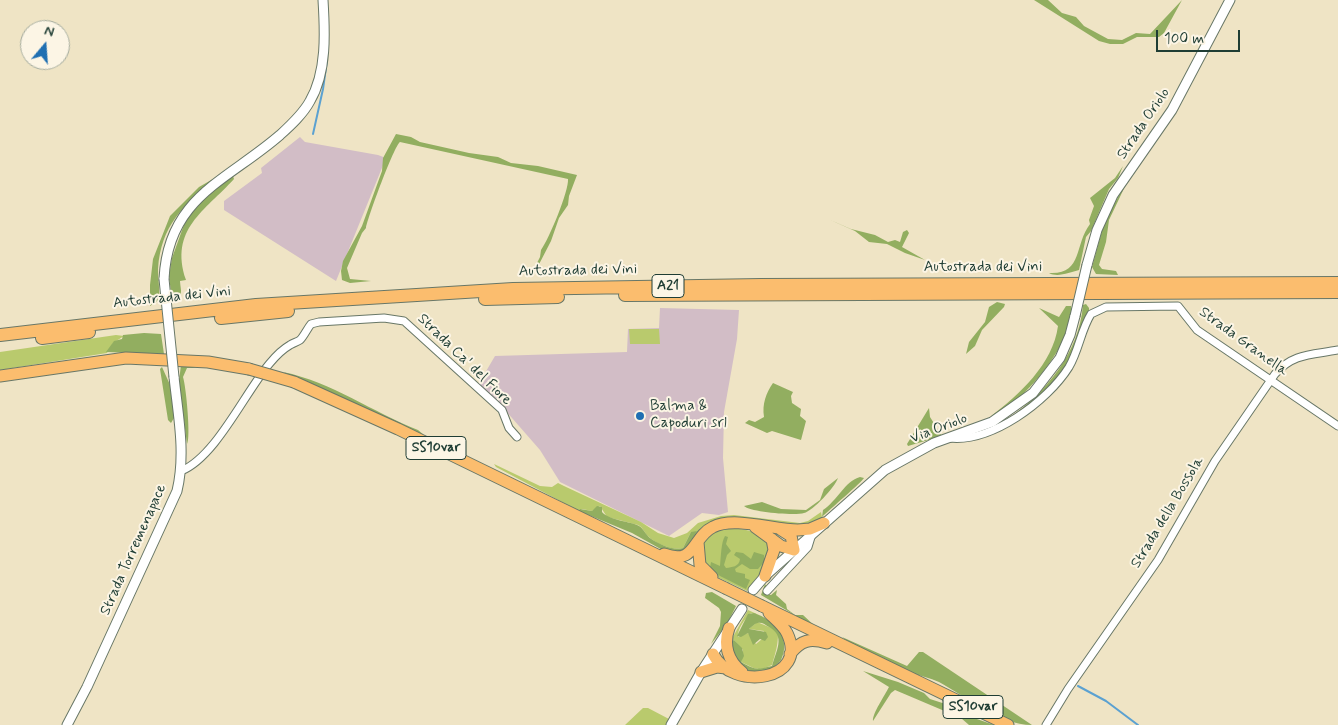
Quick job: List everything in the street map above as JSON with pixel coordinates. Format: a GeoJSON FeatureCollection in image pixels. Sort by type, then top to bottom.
{"type":"FeatureCollection","features":[{"type":"Feature","properties":{"kind":"highway","name":"Autostrada dei Vini"},"geometry":{"type":"LineString","coordinates":[[0,335],[256,305],[512,289],[761,285],[1338,283]]}},
{"type":"Feature","properties":{"kind":"highway","name":"Autostrada dei Vini"},"geometry":{"type":"LineString","coordinates":[[0,344],[181,321],[296,311],[513,298],[752,293],[1338,292]]}},
{"type":"Feature","properties":{"kind":"highway","name":"SS10var"},"geometry":{"type":"LineString","coordinates":[[0,376],[126,358],[208,362],[248,369],[294,382],[338,401],[725,588],[762,606],[772,614],[841,644],[1008,725]]}},
{"type":"Feature","properties":{"kind":"highway"},"geometry":{"type":"LineString","coordinates":[[652,553],[660,552],[680,557],[690,553],[706,532],[714,526],[728,523],[803,530],[824,523]]}},
{"type":"Feature","properties":{"kind":"highway"},"geometry":{"type":"LineString","coordinates":[[748,525],[759,528],[784,548],[794,550],[792,536],[779,528]]}},
{"type":"Feature","properties":{"kind":"highway"},"geometry":{"type":"LineString","coordinates":[[765,576],[774,550],[772,539]]}},
{"type":"Feature","properties":{"kind":"highway"},"geometry":{"type":"LineString","coordinates":[[698,542],[698,558],[702,568],[725,588]]}},
{"type":"Feature","properties":{"kind":"highway"},"geometry":{"type":"LineString","coordinates":[[772,614],[787,633],[790,654]]}},
{"type":"Feature","properties":{"kind":"highway"},"geometry":{"type":"LineString","coordinates":[[729,628],[726,641],[729,664]]}},
{"type":"Feature","properties":{"kind":"highway"},"geometry":{"type":"LineString","coordinates":[[713,654],[748,676],[755,678],[770,676],[783,668],[790,654],[806,640],[813,639],[834,646],[841,644]]}},
{"type":"Feature","properties":{"kind":"highway"},"geometry":{"type":"LineString","coordinates":[[701,672],[729,664]]}},
{"type":"Feature","properties":{"kind":"street","name":"Strada Torremenapace"},"geometry":{"type":"LineString","coordinates":[[67,725],[177,491],[182,471],[182,444],[164,279],[165,263],[171,239],[195,200],[273,141],[298,117],[310,101],[320,73],[324,47],[323,0]]}},
{"type":"Feature","properties":{"kind":"street","name":"Strada Oriolo"},"geometry":{"type":"LineString","coordinates":[[1087,265],[1097,230],[1113,194],[1172,110],[1230,0]]}},
{"type":"Feature","properties":{"kind":"street","name":"Via Oriolo"},"geometry":{"type":"LineString","coordinates":[[754,590],[765,576],[885,470],[913,452],[992,422],[1033,393],[1060,358],[1070,335],[1087,265]]}},
{"type":"Feature","properties":{"kind":"street","name":"Strada Granella"},"geometry":{"type":"LineString","coordinates":[[949,438],[975,437],[1016,417],[1036,404],[1055,385],[1070,365],[1091,314],[1095,310],[1106,307],[1178,306],[1197,330],[1338,426]]}},
{"type":"Feature","properties":{"kind":"street","name":"Strada Ca' del Fiore"},"geometry":{"type":"LineString","coordinates":[[182,471],[196,463],[232,420],[245,396],[271,361],[288,346],[299,341],[310,324],[319,322],[384,318],[404,322],[502,410],[509,428],[517,437]]}},
{"type":"Feature","properties":{"kind":"street","name":"Strada della Bossola"},"geometry":{"type":"LineString","coordinates":[[1046,725],[1068,689],[1158,560],[1214,461],[1271,380],[1284,364],[1294,358],[1338,350]]}},
{"type":"Feature","properties":{"kind":"street"},"geometry":{"type":"LineString","coordinates":[[767,591],[808,547],[812,533]]}},
{"type":"Feature","properties":{"kind":"street"},"geometry":{"type":"LineString","coordinates":[[671,725],[701,672],[742,609]]}},
{"type":"Feature","properties":{"kind":"shaded area"},"geometry":{"type":"Polygon","coordinates":[[[300,137],[305,142],[386,158],[336,281],[224,210],[224,201],[262,173],[261,168],[300,137]]]}},
{"type":"Feature","properties":{"kind":"shaded area"},"geometry":{"type":"Polygon","coordinates":[[[660,308],[739,310],[737,339],[724,412],[723,458],[728,512],[719,515],[702,513],[669,536],[560,482],[540,450],[505,410],[478,385],[495,356],[627,352],[628,329],[659,328],[660,308]]]}},
{"type":"Feature","properties":{"kind":"green space"},"geometry":{"type":"Polygon","coordinates":[[[1034,0],[1048,0],[1062,13],[1076,17],[1084,26],[1108,39],[1122,40],[1136,33],[1150,34],[1182,0],[1164,33],[1159,37],[1137,37],[1123,44],[1110,44],[1099,41],[1034,0]]]}},
{"type":"Feature","properties":{"kind":"green space"},"geometry":{"type":"Polygon","coordinates":[[[396,134],[411,137],[420,142],[469,153],[498,157],[511,163],[538,166],[577,175],[569,196],[568,205],[559,218],[551,241],[534,274],[532,273],[540,257],[541,250],[562,204],[568,179],[400,142],[387,168],[366,228],[347,268],[350,279],[371,281],[350,283],[342,280],[343,261],[362,226],[382,171],[383,158],[396,134]]]}},
{"type":"Feature","properties":{"kind":"green space"},"geometry":{"type":"Polygon","coordinates":[[[1123,166],[1118,178],[1109,189],[1091,231],[1086,237],[1079,270],[1060,275],[1049,273],[1068,269],[1073,264],[1090,224],[1089,220],[1094,206],[1090,198],[1115,178],[1123,166]]]}},
{"type":"Feature","properties":{"kind":"green space"},"geometry":{"type":"Polygon","coordinates":[[[230,176],[233,176],[234,179],[193,222],[186,234],[182,247],[182,262],[186,280],[180,281],[181,294],[176,302],[172,301],[169,276],[172,258],[185,222],[202,200],[230,176]]]}},
{"type":"Feature","properties":{"kind":"green space"},"geometry":{"type":"Polygon","coordinates":[[[213,179],[183,208],[169,229],[160,254],[158,269],[159,300],[150,306],[153,259],[170,216],[199,187],[213,179]]]}},
{"type":"Feature","properties":{"kind":"green space"},"geometry":{"type":"Polygon","coordinates":[[[1128,180],[1109,220],[1106,242],[1099,265],[1102,269],[1116,271],[1118,275],[1096,274],[1092,267],[1105,220],[1128,180]]]}},
{"type":"Feature","properties":{"kind":"green space"},"geometry":{"type":"Polygon","coordinates":[[[828,219],[851,229],[875,235],[888,242],[895,240],[900,242],[903,232],[907,230],[909,233],[902,247],[925,260],[887,244],[869,242],[855,231],[828,219]]]}},
{"type":"Feature","properties":{"kind":"green space"},"geometry":{"type":"Polygon","coordinates":[[[997,302],[1005,304],[1004,307],[982,330],[975,346],[966,354],[969,342],[985,322],[989,307],[997,302]]]}},
{"type":"Feature","properties":{"kind":"green space"},"geometry":{"type":"Polygon","coordinates":[[[1086,304],[1089,312],[1067,365],[1042,396],[1032,405],[1009,418],[1036,396],[1058,370],[1068,355],[1075,339],[1083,305],[1086,304]]]}},
{"type":"Feature","properties":{"kind":"green space"},"geometry":{"type":"Polygon","coordinates":[[[1066,306],[1071,306],[1071,320],[1066,336],[1056,353],[1031,386],[1017,400],[991,416],[1013,398],[1033,377],[1042,366],[1055,340],[1058,326],[1039,308],[1059,317],[1066,306]]]}},
{"type":"Feature","properties":{"kind":"green space"},"geometry":{"type":"Polygon","coordinates":[[[629,329],[659,329],[660,344],[630,344],[629,329]]]}},
{"type":"Feature","properties":{"kind":"green space"},"geometry":{"type":"Polygon","coordinates":[[[161,334],[164,354],[106,352],[114,341],[122,339],[123,335],[161,334]]]}},
{"type":"Feature","properties":{"kind":"green space"},"geometry":{"type":"Polygon","coordinates":[[[116,335],[124,336],[113,343],[107,353],[0,370],[0,352],[116,335]]]}},
{"type":"Feature","properties":{"kind":"green space"},"geometry":{"type":"Polygon","coordinates":[[[181,365],[198,368],[187,368],[183,377],[187,401],[187,444],[179,381],[181,365]]]}},
{"type":"Feature","properties":{"kind":"green space"},"geometry":{"type":"Polygon","coordinates":[[[162,367],[171,387],[174,418],[171,423],[168,420],[160,369],[162,367]]]}},
{"type":"Feature","properties":{"kind":"green space"},"geometry":{"type":"Polygon","coordinates":[[[283,372],[335,390],[418,430],[424,435],[283,372]]]}},
{"type":"Feature","properties":{"kind":"green space"},"geometry":{"type":"Polygon","coordinates":[[[773,383],[793,392],[791,396],[792,403],[801,409],[800,416],[806,421],[801,440],[772,431],[767,433],[745,423],[749,420],[755,422],[764,417],[765,399],[773,383]]]}},
{"type":"Feature","properties":{"kind":"green space"},"geometry":{"type":"Polygon","coordinates":[[[929,408],[930,417],[942,436],[908,446],[907,444],[929,408]]]}},
{"type":"Feature","properties":{"kind":"green space"},"geometry":{"type":"Polygon","coordinates":[[[494,464],[540,486],[552,487],[558,483],[641,522],[658,533],[674,538],[687,533],[698,523],[721,516],[734,515],[800,523],[808,521],[821,512],[822,517],[814,523],[801,526],[719,519],[701,528],[688,546],[691,532],[683,548],[675,549],[652,540],[638,525],[607,517],[600,506],[592,511],[582,509],[579,511],[496,467],[494,464]]]}},
{"type":"Feature","properties":{"kind":"green space"},"geometry":{"type":"Polygon","coordinates":[[[860,477],[864,478],[822,517],[823,510],[833,502],[845,487],[860,477]]]}},
{"type":"Feature","properties":{"kind":"green space"},"geometry":{"type":"Polygon","coordinates":[[[838,478],[823,498],[813,508],[804,513],[773,513],[744,506],[762,502],[781,509],[806,510],[820,500],[824,489],[838,478]]]}},
{"type":"Feature","properties":{"kind":"green space"},"geometry":{"type":"Polygon","coordinates":[[[597,506],[602,507],[602,512],[605,515],[639,526],[650,538],[671,548],[683,548],[691,532],[697,531],[685,550],[678,553],[666,552],[632,533],[579,511],[580,509],[592,511],[597,506]]]}},
{"type":"Feature","properties":{"kind":"green space"},"geometry":{"type":"Polygon","coordinates":[[[731,528],[755,532],[766,540],[769,546],[770,553],[767,563],[747,591],[715,576],[702,562],[703,543],[714,531],[731,528]]]}},
{"type":"Feature","properties":{"kind":"green space"},"geometry":{"type":"Polygon","coordinates":[[[725,536],[728,537],[726,544],[731,551],[727,555],[724,565],[726,568],[738,564],[740,559],[734,555],[736,552],[743,553],[751,559],[754,552],[764,555],[764,562],[758,569],[750,569],[742,564],[735,569],[736,572],[745,574],[745,578],[750,580],[746,589],[720,576],[710,568],[711,562],[720,566],[725,536]]]}},
{"type":"Feature","properties":{"kind":"green space"},"geometry":{"type":"Polygon","coordinates":[[[765,584],[767,587],[765,593],[771,595],[777,590],[776,595],[786,604],[787,609],[795,615],[803,615],[818,629],[761,595],[765,584]]]}},
{"type":"Feature","properties":{"kind":"green space"},"geometry":{"type":"Polygon","coordinates":[[[712,592],[736,606],[727,624],[711,644],[720,626],[721,612],[719,608],[705,598],[706,593],[712,592]]]}},
{"type":"Feature","properties":{"kind":"green space"},"geometry":{"type":"Polygon","coordinates":[[[748,610],[759,615],[751,613],[749,615],[740,627],[738,637],[748,633],[756,644],[762,639],[764,631],[749,629],[757,622],[774,629],[778,634],[772,665],[760,669],[741,662],[743,650],[734,640],[730,642],[748,610]]]}},
{"type":"Feature","properties":{"kind":"green space"},"geometry":{"type":"Polygon","coordinates":[[[754,613],[768,620],[779,630],[784,644],[784,652],[777,665],[759,673],[746,672],[741,668],[730,642],[734,640],[742,648],[744,656],[741,662],[756,668],[772,666],[778,644],[777,635],[774,631],[762,623],[755,624],[749,629],[766,632],[768,637],[765,641],[760,639],[753,645],[748,633],[741,637],[737,636],[748,614],[754,613]]]}},
{"type":"Feature","properties":{"kind":"green space"},"geometry":{"type":"Polygon","coordinates":[[[842,637],[907,666],[919,652],[923,652],[1032,725],[1020,724],[995,715],[939,682],[875,658],[842,637]]]}},
{"type":"Feature","properties":{"kind":"green space"},"geometry":{"type":"Polygon","coordinates":[[[863,671],[898,682],[924,693],[930,699],[964,710],[974,718],[994,725],[969,725],[961,718],[895,690],[891,693],[873,721],[889,687],[863,671]]]}},
{"type":"Feature","properties":{"kind":"green space"},"geometry":{"type":"Polygon","coordinates":[[[643,708],[648,708],[669,719],[667,725],[625,725],[643,708]]]}},
{"type":"Feature","properties":{"kind":"waterway"},"geometry":{"type":"LineString","coordinates":[[313,134],[327,60]]}},
{"type":"Feature","properties":{"kind":"waterway"},"geometry":{"type":"LineString","coordinates":[[1078,686],[1106,701],[1138,725]]}},
{"type":"Feature","properties":{"kind":"place","name":"Balma & Capoduri srl"},"geometry":{"type":"Point","coordinates":[640,416]}}]}
